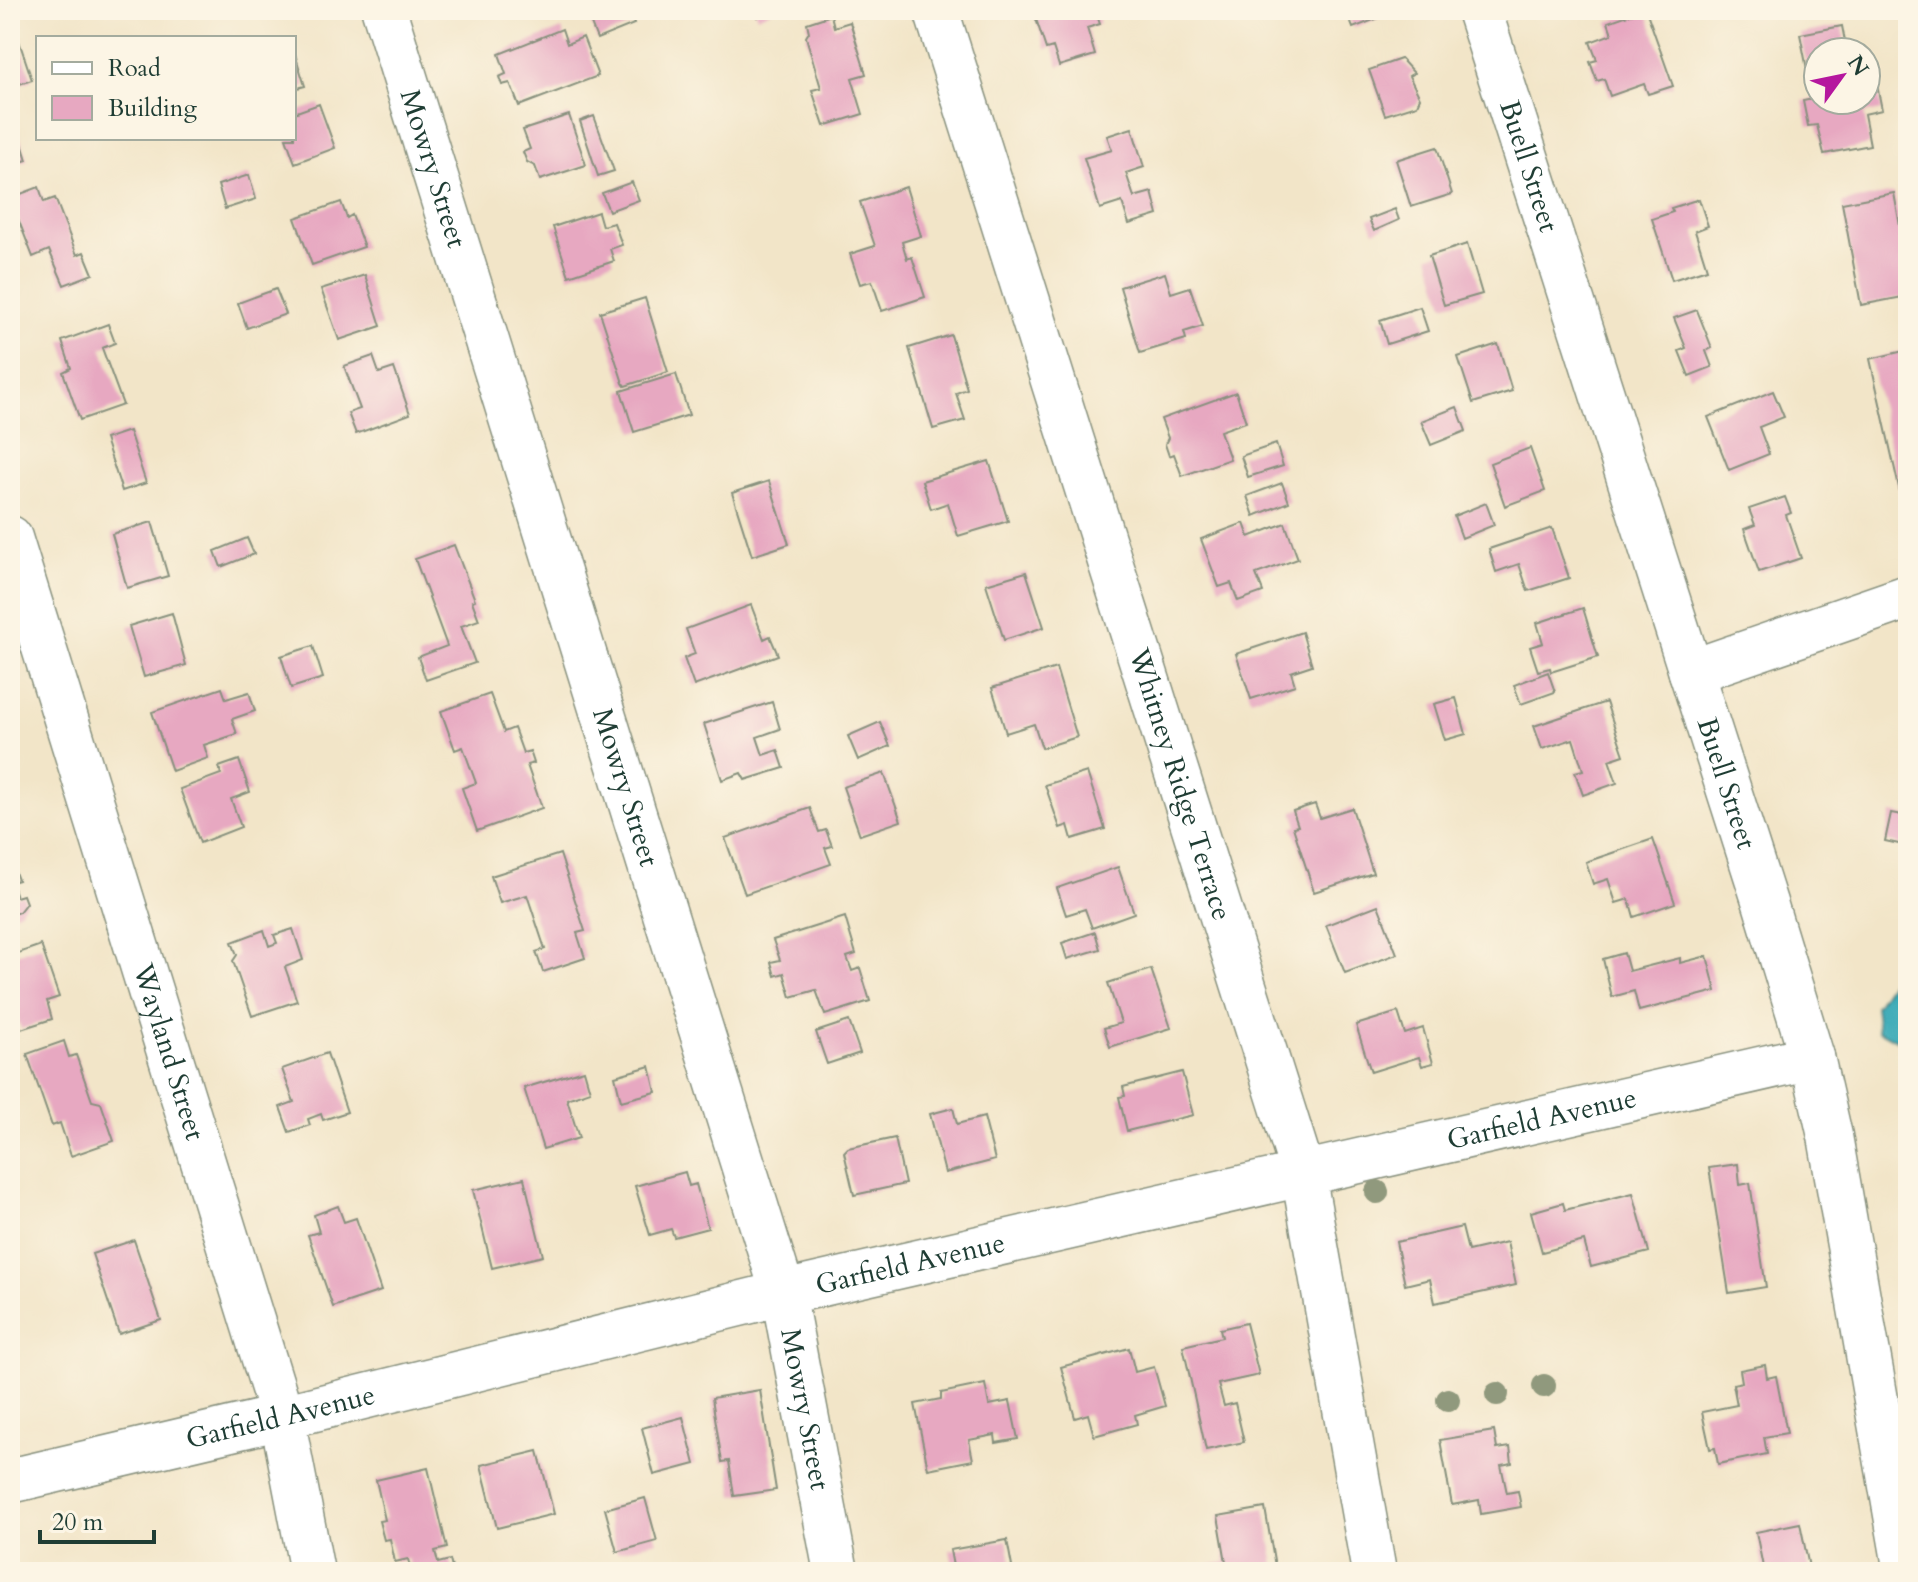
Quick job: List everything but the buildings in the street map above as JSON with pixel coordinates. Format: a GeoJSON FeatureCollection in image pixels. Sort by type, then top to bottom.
{"type":"FeatureCollection","features":[{"type":"Feature","properties":{"kind":"street","name":"Mowry Street"},"geometry":{"type":"LineString","coordinates":[[384,10],[783,1293],[836,1572]]}},
{"type":"Feature","properties":{"kind":"street","name":"Whitney Ridge Terrace"},"geometry":{"type":"LineString","coordinates":[[936,10],[1303,1173],[1374,1572]]}},
{"type":"Feature","properties":{"kind":"street","name":"Buell Street"},"geometry":{"type":"LineString","coordinates":[[1479,10],[1812,1057],[1830,1136],[1906,1572]]}},
{"type":"Feature","properties":{"kind":"street","name":"Wayland Street"},"geometry":{"type":"LineString","coordinates":[[10,538],[282,1417],[312,1572]]}},
{"type":"Feature","properties":{"kind":"street"},"geometry":{"type":"LineString","coordinates":[[1691,672],[1908,597]]}},
{"type":"Feature","properties":{"kind":"street","name":"Garfield Avenue"},"geometry":{"type":"LineString","coordinates":[[10,1481],[783,1293],[1812,1057]]}},
{"type":"Feature","properties":{"kind":"water"},"geometry":{"type":"Polygon","coordinates":[[[1908,963],[1908,1044],[1905,1045],[1878,1030],[1875,1006],[1901,967],[1908,963]]]}}]}
